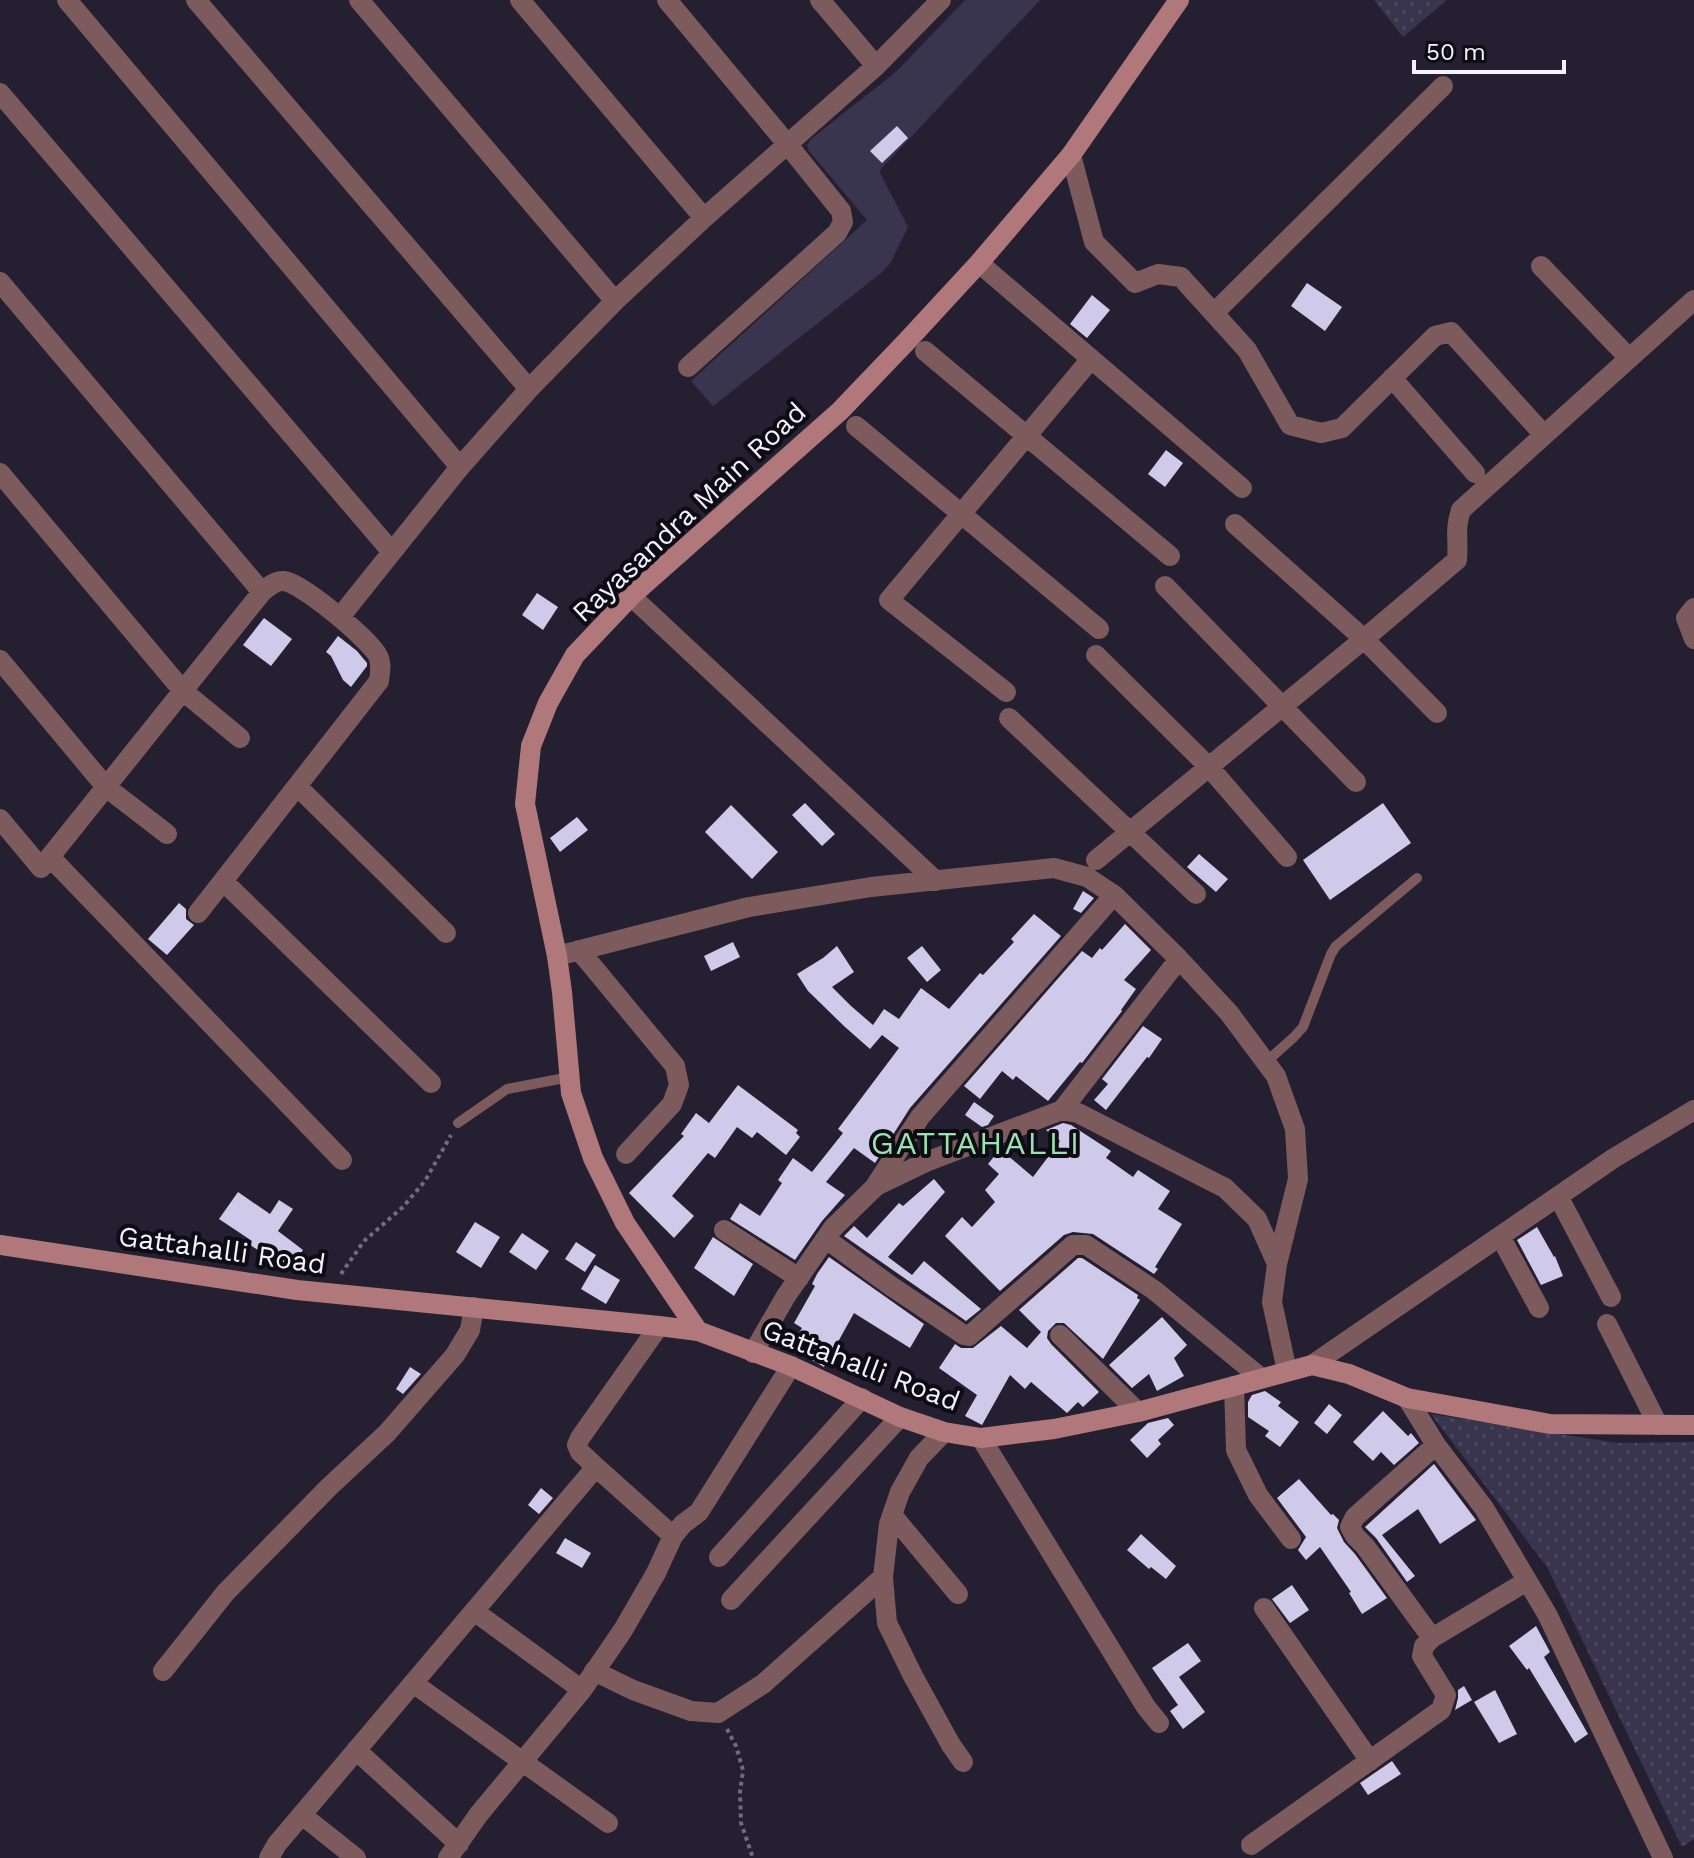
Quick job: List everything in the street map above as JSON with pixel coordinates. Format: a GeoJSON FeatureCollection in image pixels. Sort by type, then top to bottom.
{"type":"FeatureCollection","features":[{"type":"Feature","properties":{"kind":"main road","name":"Rayasandra Main Road"},"geometry":{"type":"LineString","coordinates":[[698,1331],[625,1223],[593,1158],[571,1093],[557,956],[525,804],[531,746],[548,703],[575,655],[631,596],[840,411],[979,263],[1071,155],[1179,0]]}},
{"type":"Feature","properties":{"kind":"main road","name":"Gattahalli Road"},"geometry":{"type":"LineString","coordinates":[[0,1245],[297,1290],[698,1331],[791,1366],[900,1417],[944,1432],[981,1438],[1054,1429],[1138,1412],[1312,1365],[1349,1374],[1407,1398],[1550,1424],[1694,1425]]}},
{"type":"Feature","properties":{"kind":"street"},"geometry":{"type":"LineString","coordinates":[[67,0],[460,467]]}},
{"type":"Feature","properties":{"kind":"street"},"geometry":{"type":"LineString","coordinates":[[196,0],[529,389]]}},
{"type":"Feature","properties":{"kind":"street"},"geometry":{"type":"LineString","coordinates":[[359,0],[615,301]]}},
{"type":"Feature","properties":{"kind":"street"},"geometry":{"type":"LineString","coordinates":[[520,0],[704,218]]}},
{"type":"Feature","properties":{"kind":"street"},"geometry":{"type":"LineString","coordinates":[[667,0],[841,211],[843,222],[837,233],[688,367]]}},
{"type":"Feature","properties":{"kind":"street"},"geometry":{"type":"LineString","coordinates":[[820,0],[876,66]]}},
{"type":"Feature","properties":{"kind":"street"},"geometry":{"type":"LineString","coordinates":[[340,617],[460,467],[529,389],[615,301],[876,66],[941,0]]}},
{"type":"Feature","properties":{"kind":"street"},"geometry":{"type":"LineString","coordinates":[[1214,313],[1443,86]]}},
{"type":"Feature","properties":{"kind":"street"},"geometry":{"type":"LineString","coordinates":[[0,93],[391,551]]}},
{"type":"Feature","properties":{"kind":"street"},"geometry":{"type":"LineString","coordinates":[[1071,155],[1094,242],[1135,283],[1158,274],[1181,277],[1247,350],[1290,425],[1321,433],[1342,428],[1435,336],[1451,332],[1544,435]]}},
{"type":"Feature","properties":{"kind":"street"},"geometry":{"type":"LineString","coordinates":[[979,263],[1242,488]]}},
{"type":"Feature","properties":{"kind":"street"},"geometry":{"type":"LineString","coordinates":[[1541,266],[1629,358]]}},
{"type":"Feature","properties":{"kind":"street"},"geometry":{"type":"LineString","coordinates":[[0,282],[262,592]]}},
{"type":"Feature","properties":{"kind":"street"},"geometry":{"type":"LineString","coordinates":[[1096,860],[1457,560],[1459,547],[1455,527],[1461,510],[1694,300]]}},
{"type":"Feature","properties":{"kind":"street"},"geometry":{"type":"LineString","coordinates":[[925,351],[1170,556]]}},
{"type":"Feature","properties":{"kind":"street"},"geometry":{"type":"LineString","coordinates":[[1006,692],[889,600],[1091,359]]}},
{"type":"Feature","properties":{"kind":"street"},"geometry":{"type":"LineString","coordinates":[[1392,378],[1475,473]]}},
{"type":"Feature","properties":{"kind":"street"},"geometry":{"type":"LineString","coordinates":[[856,426],[1099,629]]}},
{"type":"Feature","properties":{"kind":"street"},"geometry":{"type":"LineString","coordinates":[[0,473],[183,691],[240,738]]}},
{"type":"Feature","properties":{"kind":"street"},"geometry":{"type":"LineString","coordinates":[[1235,524],[1364,639],[1437,713]]}},
{"type":"Feature","properties":{"kind":"street"},"geometry":{"type":"LineString","coordinates":[[0,819],[41,868],[262,592],[274,583],[284,581],[300,587],[340,617],[378,654],[381,665],[379,681],[198,913]]}},
{"type":"Feature","properties":{"kind":"street"},"geometry":{"type":"LineString","coordinates":[[1165,586],[1356,782]]}},
{"type":"Feature","properties":{"kind":"street"},"geometry":{"type":"LineString","coordinates":[[631,596],[936,881]]}},
{"type":"Feature","properties":{"kind":"street"},"geometry":{"type":"LineString","coordinates":[[1694,608],[1686,618],[1694,639]]}},
{"type":"Feature","properties":{"kind":"street"},"geometry":{"type":"LineString","coordinates":[[1096,655],[1209,767],[1287,857]]}},
{"type":"Feature","properties":{"kind":"street"},"geometry":{"type":"LineString","coordinates":[[0,660],[106,787],[167,834]]}},
{"type":"Feature","properties":{"kind":"street"},"geometry":{"type":"LineString","coordinates":[[1009,718],[1196,894]]}},
{"type":"Feature","properties":{"kind":"street"},"geometry":{"type":"LineString","coordinates":[[297,786],[446,933]]}},
{"type":"Feature","properties":{"kind":"street"},"geometry":{"type":"LineString","coordinates":[[50,857],[342,1160]]}},
{"type":"Feature","properties":{"kind":"street"},"geometry":{"type":"LineString","coordinates":[[557,956],[749,907],[871,887],[1054,868],[1087,877],[1114,895],[1179,959],[1229,1013],[1276,1076],[1295,1129],[1298,1179],[1277,1264],[1272,1302],[1287,1371]]}},
{"type":"Feature","properties":{"kind":"street"},"geometry":{"type":"LineString","coordinates":[[223,881],[431,1083]]}},
{"type":"Feature","properties":{"kind":"street"},"geometry":{"type":"LineString","coordinates":[[753,1353],[833,1228],[876,1186],[920,1117],[1114,895]]}},
{"type":"Feature","properties":{"kind":"street"},"geometry":{"type":"LineString","coordinates":[[579,950],[675,1066],[679,1085],[672,1104],[626,1154]]}},
{"type":"Feature","properties":{"kind":"street"},"geometry":{"type":"LineString","coordinates":[[876,1186],[926,1162],[1062,1110],[1179,959]]}},
{"type":"Feature","properties":{"kind":"street"},"geometry":{"type":"LineString","coordinates":[[1062,1110],[1078,1113],[1225,1188],[1257,1219],[1277,1264]]}},
{"type":"Feature","properties":{"kind":"street"},"geometry":{"type":"LineString","coordinates":[[1312,1365],[1614,1158],[1694,1110]]}},
{"type":"Feature","properties":{"kind":"street"},"geometry":{"type":"LineString","coordinates":[[1558,1196],[1611,1297]]}},
{"type":"Feature","properties":{"kind":"street"},"geometry":{"type":"LineString","coordinates":[[724,1230],[799,1278]]}},
{"type":"Feature","properties":{"kind":"street"},"geometry":{"type":"LineString","coordinates":[[1500,1236],[1539,1308]]}},
{"type":"Feature","properties":{"kind":"street"},"geometry":{"type":"LineString","coordinates":[[826,1239],[891,1286],[969,1336],[1073,1245],[1086,1245],[1154,1290],[1261,1378]]}},
{"type":"Feature","properties":{"kind":"street"},"geometry":{"type":"LineString","coordinates":[[163,1671],[226,1592],[387,1433],[455,1355],[470,1330],[474,1307]]}},
{"type":"Feature","properties":{"kind":"street"},"geometry":{"type":"LineString","coordinates":[[1607,1324],[1658,1425]]}},
{"type":"Feature","properties":{"kind":"street"},"geometry":{"type":"LineString","coordinates":[[659,1326],[577,1445],[580,1452],[673,1536]]}},
{"type":"Feature","properties":{"kind":"street"},"geometry":{"type":"LineString","coordinates":[[1060,1335],[1138,1412]]}},
{"type":"Feature","properties":{"kind":"street"},"geometry":{"type":"LineString","coordinates":[[356,1750],[454,1851],[479,1814],[582,1690],[623,1630],[673,1536],[699,1512],[791,1366]]}},
{"type":"Feature","properties":{"kind":"street"},"geometry":{"type":"LineString","coordinates":[[1234,1386],[1236,1450],[1258,1495],[1291,1539]]}},
{"type":"Feature","properties":{"kind":"street"},"geometry":{"type":"LineString","coordinates":[[719,1557],[862,1398]]}},
{"type":"Feature","properties":{"kind":"street"},"geometry":{"type":"LineString","coordinates":[[1407,1398],[1436,1445],[1484,1508],[1547,1614],[1663,1858]]}},
{"type":"Feature","properties":{"kind":"street"},"geometry":{"type":"LineString","coordinates":[[731,1600],[900,1417]]}},
{"type":"Feature","properties":{"kind":"street"},"geometry":{"type":"LineString","coordinates":[[944,1432],[919,1458],[900,1492],[889,1524],[883,1577],[887,1623],[963,1762]]}},
{"type":"Feature","properties":{"kind":"street"},"geometry":{"type":"LineString","coordinates":[[981,1438],[1159,1723]]}},
{"type":"Feature","properties":{"kind":"street"},"geometry":{"type":"LineString","coordinates":[[1432,1638],[1350,1527],[1355,1517],[1436,1445]]}},
{"type":"Feature","properties":{"kind":"street"},"geometry":{"type":"LineString","coordinates":[[269,1858],[277,1844],[596,1467]]}},
{"type":"Feature","properties":{"kind":"street"},"geometry":{"type":"LineString","coordinates":[[892,1515],[958,1594]]}},
{"type":"Feature","properties":{"kind":"street"},"geometry":{"type":"LineString","coordinates":[[594,1671],[633,1690],[691,1711],[718,1713],[763,1684],[883,1577]]}},
{"type":"Feature","properties":{"kind":"street"},"geometry":{"type":"LineString","coordinates":[[1251,1845],[1441,1710],[1446,1695],[1422,1656],[1424,1646],[1432,1638],[1527,1581]]}},
{"type":"Feature","properties":{"kind":"street"},"geometry":{"type":"LineString","coordinates":[[1264,1608],[1370,1761]]}},
{"type":"Feature","properties":{"kind":"street"},"geometry":{"type":"LineString","coordinates":[[474,1611],[582,1690]]}},
{"type":"Feature","properties":{"kind":"street"},"geometry":{"type":"LineString","coordinates":[[413,1683],[608,1823]]}},
{"type":"Feature","properties":{"kind":"street"},"geometry":{"type":"LineString","coordinates":[[302,1815],[356,1858]]}},
{"type":"Feature","properties":{"kind":"lane"},"geometry":{"type":"LineString","coordinates":[[1266,1062],[1303,1027],[1336,946],[1417,878]]}},
{"type":"Feature","properties":{"kind":"lane"},"geometry":{"type":"LineString","coordinates":[[458,1123],[507,1089],[570,1077]]}},
{"type":"Feature","properties":{"kind":"path"},"geometry":{"type":"LineString","coordinates":[[328,1293],[364,1241],[403,1207],[425,1181],[458,1123]]}},
{"type":"Feature","properties":{"kind":"path"},"geometry":{"type":"LineString","coordinates":[[718,1713],[736,1746],[743,1770],[741,1823],[753,1858]]}},
{"type":"Feature","properties":{"kind":"shaded area"},"geometry":{"type":"Polygon","coordinates":[[[965,0],[1040,0],[879,171],[908,227],[891,262],[713,406],[691,381],[867,220],[807,145],[897,71],[965,0]]]}},
{"type":"Feature","properties":{"kind":"shaded area"},"geometry":{"type":"Polygon","coordinates":[[[1374,0],[1447,0],[1403,37],[1374,0]]]}},
{"type":"Feature","properties":{"kind":"shaded area"},"geometry":{"type":"Polygon","coordinates":[[[1431,1414],[1618,1443],[1694,1442],[1694,1839],[1682,1847],[1547,1567],[1431,1414]]]}},
{"type":"Feature","properties":{"kind":"building"},"geometry":{"type":"Polygon","coordinates":[[[897,126],[908,138],[882,163],[870,151],[897,126]]]}},
{"type":"Feature","properties":{"kind":"building"},"geometry":{"type":"Polygon","coordinates":[[[1307,283],[1342,307],[1325,331],[1291,306],[1307,283]]]}},
{"type":"Feature","properties":{"kind":"building"},"geometry":{"type":"Polygon","coordinates":[[[1092,295],[1110,310],[1087,338],[1070,324],[1092,295]]]}},
{"type":"Feature","properties":{"kind":"building"},"geometry":{"type":"Polygon","coordinates":[[[1166,450],[1183,463],[1165,487],[1148,474],[1166,450]]]}},
{"type":"Feature","properties":{"kind":"building"},"geometry":{"type":"Polygon","coordinates":[[[537,593],[558,607],[543,630],[522,615],[537,593]]]}},
{"type":"Feature","properties":{"kind":"building"},"geometry":{"type":"Polygon","coordinates":[[[264,618],[292,639],[271,666],[243,645],[264,618]]]}},
{"type":"Feature","properties":{"kind":"building"},"geometry":{"type":"Polygon","coordinates":[[[338,636],[367,663],[351,687],[343,680],[326,652],[338,636]]]}},
{"type":"Feature","properties":{"kind":"building"},"geometry":{"type":"Polygon","coordinates":[[[805,803],[835,834],[822,846],[792,815],[805,803]]]}},
{"type":"Feature","properties":{"kind":"building"},"geometry":{"type":"Polygon","coordinates":[[[1383,803],[1411,843],[1330,900],[1303,860],[1383,803]]]}},
{"type":"Feature","properties":{"kind":"building"},"geometry":{"type":"Polygon","coordinates":[[[731,805],[778,852],[752,879],[705,832],[731,805]]]}},
{"type":"Feature","properties":{"kind":"building"},"geometry":{"type":"Polygon","coordinates":[[[577,817],[588,830],[560,852],[550,838],[577,817]]]}},
{"type":"Feature","properties":{"kind":"building"},"geometry":{"type":"Polygon","coordinates":[[[1199,854],[1228,879],[1216,892],[1187,867],[1199,854]]]}},
{"type":"Feature","properties":{"kind":"building"},"geometry":{"type":"Polygon","coordinates":[[[1083,891],[1094,898],[1081,913],[1073,909],[1083,891]]]}},
{"type":"Feature","properties":{"kind":"building"},"geometry":{"type":"Polygon","coordinates":[[[179,903],[186,909],[186,919],[194,925],[167,955],[148,939],[179,903]]]}},
{"type":"Feature","properties":{"kind":"building"},"geometry":{"type":"Polygon","coordinates":[[[1034,914],[1061,936],[910,1108],[875,1163],[854,1148],[826,1182],[845,1195],[795,1260],[730,1219],[740,1203],[760,1216],[782,1183],[778,1180],[793,1158],[812,1172],[843,1133],[838,1129],[899,1048],[882,1035],[870,1049],[808,991],[797,974],[837,946],[854,972],[832,987],[873,1025],[884,1009],[899,1019],[921,988],[949,1009],[980,973],[983,975],[1014,942],[1011,939],[1034,914]]]}},
{"type":"Feature","properties":{"kind":"building"},"geometry":{"type":"Polygon","coordinates":[[[1125,924],[1151,950],[1124,980],[1136,989],[1082,1063],[1048,1101],[1016,1076],[1013,1080],[1002,1071],[980,1099],[964,1086],[1082,951],[1092,958],[1125,924]]]}},
{"type":"Feature","properties":{"kind":"building"},"geometry":{"type":"Polygon","coordinates":[[[733,942],[740,957],[711,971],[704,956],[733,942]]]}},
{"type":"Feature","properties":{"kind":"building"},"geometry":{"type":"Polygon","coordinates":[[[922,946],[941,970],[927,982],[907,958],[922,946]]]}},
{"type":"Feature","properties":{"kind":"building"},"geometry":{"type":"Polygon","coordinates":[[[1143,1026],[1162,1039],[1106,1110],[1094,1100],[1108,1084],[1102,1079],[1143,1026]]]}},
{"type":"Feature","properties":{"kind":"building"},"geometry":{"type":"Polygon","coordinates":[[[738,1085],[798,1130],[796,1133],[800,1137],[786,1155],[757,1132],[752,1138],[737,1127],[715,1158],[708,1153],[672,1196],[694,1216],[674,1238],[629,1193],[684,1136],[681,1134],[696,1113],[709,1123],[738,1085]]]}},
{"type":"Feature","properties":{"kind":"building"},"geometry":{"type":"Polygon","coordinates":[[[974,1102],[994,1116],[988,1125],[982,1127],[965,1115],[974,1102]]]}},
{"type":"Feature","properties":{"kind":"building"},"geometry":{"type":"Polygon","coordinates":[[[1063,1123],[1111,1151],[1106,1158],[1133,1177],[1138,1170],[1170,1191],[1158,1209],[1182,1224],[1155,1267],[1158,1269],[1154,1274],[1093,1234],[1073,1232],[1064,1235],[1000,1291],[945,1236],[962,1217],[972,1227],[995,1202],[985,1190],[999,1174],[988,1164],[1000,1149],[1033,1177],[1060,1141],[1046,1130],[1063,1123]]]}},
{"type":"Feature","properties":{"kind":"building"},"geometry":{"type":"Polygon","coordinates":[[[934,1179],[945,1192],[888,1257],[912,1275],[924,1261],[981,1309],[966,1321],[844,1236],[854,1226],[867,1238],[899,1203],[903,1206],[934,1179]]]}},
{"type":"Feature","properties":{"kind":"building"},"geometry":{"type":"Polygon","coordinates":[[[238,1192],[270,1214],[279,1200],[293,1209],[278,1231],[303,1250],[291,1268],[266,1250],[264,1254],[250,1245],[252,1241],[219,1219],[238,1192]]]}},
{"type":"Feature","properties":{"kind":"building"},"geometry":{"type":"Polygon","coordinates":[[[475,1222],[500,1237],[481,1268],[456,1252],[475,1222]]]}},
{"type":"Feature","properties":{"kind":"building"},"geometry":{"type":"Polygon","coordinates":[[[1537,1227],[1563,1276],[1541,1285],[1517,1240],[1537,1227]]]}},
{"type":"Feature","properties":{"kind":"building"},"geometry":{"type":"Polygon","coordinates":[[[522,1233],[549,1251],[536,1270],[509,1252],[522,1233]]]}},
{"type":"Feature","properties":{"kind":"building"},"geometry":{"type":"Polygon","coordinates":[[[713,1237],[753,1264],[734,1296],[694,1268],[713,1237]]]}},
{"type":"Feature","properties":{"kind":"building"},"geometry":{"type":"Polygon","coordinates":[[[576,1242],[596,1255],[585,1272],[565,1259],[576,1242]]]}},
{"type":"Feature","properties":{"kind":"building"},"geometry":{"type":"Polygon","coordinates":[[[829,1257],[924,1324],[910,1348],[854,1313],[824,1367],[790,1347],[802,1328],[794,1323],[815,1286],[812,1284],[817,1274],[829,1257]]]}},
{"type":"Feature","properties":{"kind":"building"},"geometry":{"type":"Polygon","coordinates":[[[1078,1258],[1138,1295],[1140,1300],[1103,1359],[1064,1323],[1056,1323],[1048,1331],[1047,1338],[1051,1344],[1099,1392],[1083,1407],[1078,1402],[1067,1413],[1031,1382],[1025,1389],[1010,1375],[982,1425],[965,1416],[977,1395],[939,1368],[955,1344],[961,1348],[973,1348],[1001,1326],[1027,1348],[1041,1332],[1019,1310],[1078,1258]]]}},
{"type":"Feature","properties":{"kind":"building"},"geometry":{"type":"Polygon","coordinates":[[[595,1265],[620,1280],[606,1304],[581,1289],[595,1265]]]}},
{"type":"Feature","properties":{"kind":"building"},"geometry":{"type":"Polygon","coordinates":[[[1162,1317],[1187,1345],[1174,1358],[1184,1376],[1157,1391],[1149,1374],[1132,1388],[1109,1365],[1162,1317]]]}},
{"type":"Feature","properties":{"kind":"building"},"geometry":{"type":"Polygon","coordinates":[[[410,1367],[421,1374],[403,1394],[396,1389],[410,1367]]]}},
{"type":"Feature","properties":{"kind":"building"},"geometry":{"type":"Polygon","coordinates":[[[1265,1391],[1281,1402],[1278,1406],[1299,1422],[1280,1447],[1265,1436],[1269,1431],[1248,1417],[1248,1402],[1252,1395],[1265,1391]]]}},
{"type":"Feature","properties":{"kind":"building"},"geometry":{"type":"Polygon","coordinates":[[[1329,1404],[1342,1415],[1327,1434],[1314,1423],[1329,1404]]]}},
{"type":"Feature","properties":{"kind":"building"},"geometry":{"type":"Polygon","coordinates":[[[1383,1411],[1419,1443],[1394,1465],[1381,1452],[1373,1461],[1353,1442],[1383,1411]]]}},
{"type":"Feature","properties":{"kind":"building"},"geometry":{"type":"Polygon","coordinates":[[[1168,1418],[1174,1425],[1158,1440],[1161,1444],[1147,1458],[1130,1440],[1148,1423],[1168,1418]]]}},
{"type":"Feature","properties":{"kind":"building"},"geometry":{"type":"Polygon","coordinates":[[[1434,1464],[1476,1520],[1440,1544],[1418,1509],[1382,1535],[1415,1576],[1407,1582],[1365,1527],[1434,1464]]]}},
{"type":"Feature","properties":{"kind":"building"},"geometry":{"type":"Polygon","coordinates":[[[1299,1479],[1339,1520],[1337,1528],[1344,1542],[1387,1598],[1362,1614],[1320,1547],[1306,1560],[1298,1550],[1306,1537],[1277,1498],[1299,1479]]]}},
{"type":"Feature","properties":{"kind":"building"},"geometry":{"type":"Polygon","coordinates":[[[541,1488],[553,1498],[539,1514],[528,1505],[541,1488]]]}},
{"type":"Feature","properties":{"kind":"building"},"geometry":{"type":"Polygon","coordinates":[[[1141,1534],[1176,1566],[1166,1579],[1127,1550],[1141,1534]]]}},
{"type":"Feature","properties":{"kind":"building"},"geometry":{"type":"Polygon","coordinates":[[[565,1538],[591,1553],[582,1568],[556,1553],[565,1538]]]}},
{"type":"Feature","properties":{"kind":"building"},"geometry":{"type":"Polygon","coordinates":[[[1292,1585],[1309,1610],[1290,1623],[1272,1599],[1292,1585]]]}},
{"type":"Feature","properties":{"kind":"building"},"geometry":{"type":"Polygon","coordinates":[[[1536,1626],[1550,1652],[1544,1657],[1588,1734],[1575,1743],[1529,1668],[1527,1670],[1509,1646],[1536,1626]]]}},
{"type":"Feature","properties":{"kind":"building"},"geometry":{"type":"Polygon","coordinates":[[[1188,1643],[1201,1661],[1179,1677],[1205,1712],[1183,1729],[1170,1711],[1178,1705],[1152,1668],[1188,1643]]]}},
{"type":"Feature","properties":{"kind":"building"},"geometry":{"type":"Polygon","coordinates":[[[1464,1686],[1472,1700],[1455,1710],[1458,1690],[1464,1686]]]}},
{"type":"Feature","properties":{"kind":"building"},"geometry":{"type":"Polygon","coordinates":[[[1495,1690],[1517,1734],[1499,1743],[1474,1702],[1495,1690]]]}},
{"type":"Feature","properties":{"kind":"building"},"geometry":{"type":"Polygon","coordinates":[[[1392,1761],[1401,1774],[1368,1795],[1360,1783],[1392,1761]]]}},
{"type":"Feature","properties":{"kind":"district","name":"GATTAHALLI"},"geometry":{"type":"Point","coordinates":[976,1143]}}]}
